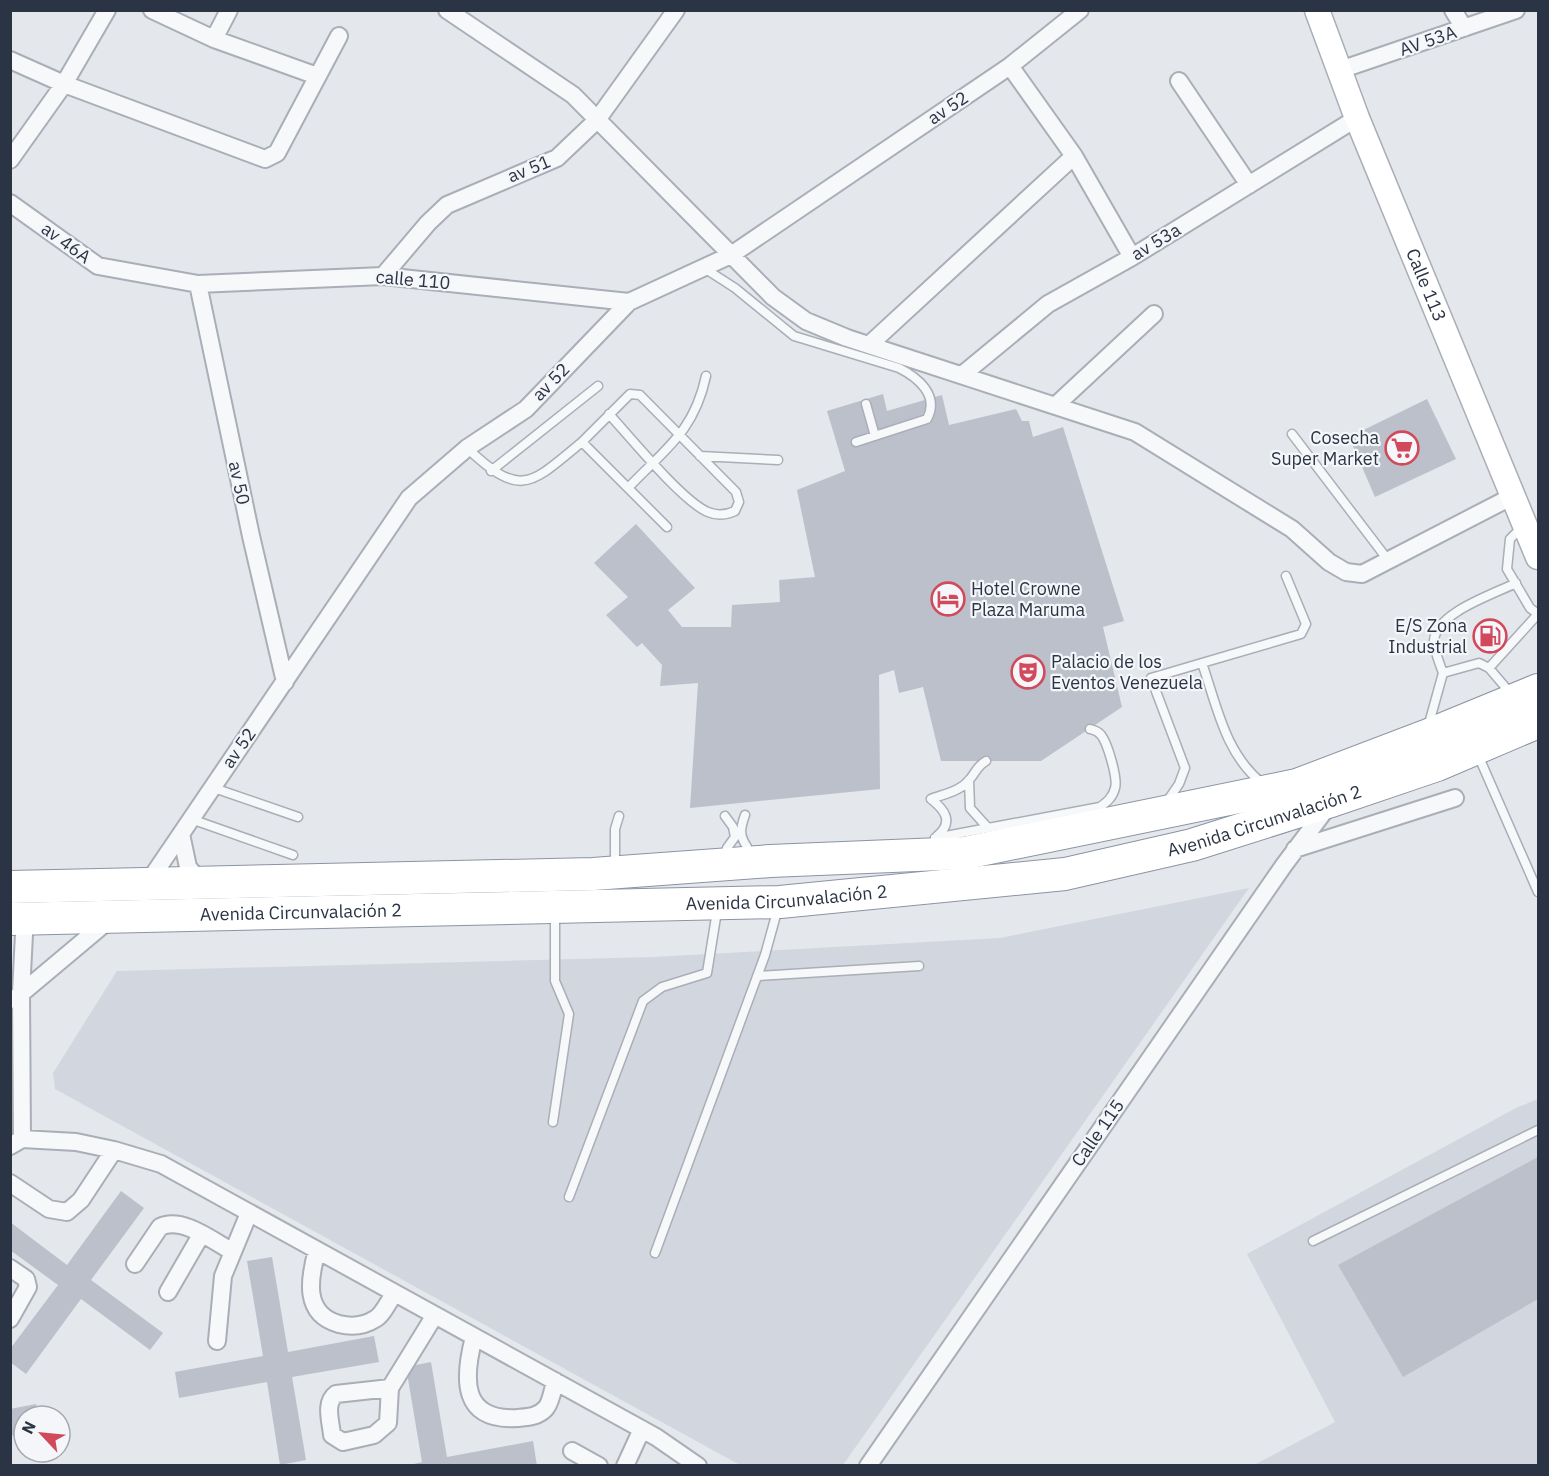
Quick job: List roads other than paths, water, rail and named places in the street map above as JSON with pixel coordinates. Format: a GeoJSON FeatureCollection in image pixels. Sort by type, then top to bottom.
{"type":"FeatureCollection","features":[{"type":"Feature","properties":{"kind":"highway","name":"Avenida Circunvalación 2"},"geometry":{"type":"LineString","coordinates":[[18,886],[593,874],[770,861],[965,853],[1297,785],[1426,736],[1527,694]]}},
{"type":"Feature","properties":{"kind":"highway","name":"Avenida Circunvalación 2"},"geometry":{"type":"LineString","coordinates":[[18,919],[780,902],[1065,874],[1192,845],[1331,801],[1475,749],[1539,722]]}},
{"type":"Feature","properties":{"kind":"street"},"geometry":{"type":"LineString","coordinates":[[152,10],[214,39],[317,76]]}},
{"type":"Feature","properties":{"kind":"street"},"geometry":{"type":"LineString","coordinates":[[214,39],[229,10]]}},
{"type":"Feature","properties":{"kind":"street"},"geometry":{"type":"LineString","coordinates":[[447,10],[573,95],[773,297],[806,321],[869,345],[1135,432],[1292,529],[1329,562],[1346,572],[1362,574],[1513,496]]}},
{"type":"Feature","properties":{"kind":"street","name":"av 51"},"geometry":{"type":"LineString","coordinates":[[383,276],[428,223],[447,205],[557,158],[597,120],[676,10]]}},
{"type":"Feature","properties":{"kind":"street","name":"av 52"},"geometry":{"type":"LineString","coordinates":[[147,884],[409,498],[467,448],[526,409],[628,302],[731,255],[1010,66],[1080,10]]}},
{"type":"Feature","properties":{"kind":"street","name":"Calle 113"},"geometry":{"type":"LineString","coordinates":[[1317,10],[1347,68],[1532,522],[1539,557]]}},
{"type":"Feature","properties":{"kind":"street","name":"Calle 113"},"geometry":{"type":"LineString","coordinates":[[1334,10],[1358,118],[1513,496],[1532,522]]}},
{"type":"Feature","properties":{"kind":"street"},"geometry":{"type":"LineString","coordinates":[[1453,10],[1464,28]]}},
{"type":"Feature","properties":{"kind":"street","name":"AV 53A"},"geometry":{"type":"LineString","coordinates":[[1347,68],[1516,10]]}},
{"type":"Feature","properties":{"kind":"street"},"geometry":{"type":"LineString","coordinates":[[10,160],[64,84],[104,11]]}},
{"type":"Feature","properties":{"kind":"street"},"geometry":{"type":"LineString","coordinates":[[10,60],[64,84],[265,159],[277,153],[339,36]]}},
{"type":"Feature","properties":{"kind":"street"},"geometry":{"type":"LineString","coordinates":[[1010,66],[1074,156],[1132,257]]}},
{"type":"Feature","properties":{"kind":"street"},"geometry":{"type":"LineString","coordinates":[[1179,81],[1249,185]]}},
{"type":"Feature","properties":{"kind":"street","name":"av 53a"},"geometry":{"type":"LineString","coordinates":[[962,375],[1048,304],[1132,257],[1358,118]]}},
{"type":"Feature","properties":{"kind":"street"},"geometry":{"type":"LineString","coordinates":[[869,345],[1074,156]]}},
{"type":"Feature","properties":{"kind":"street","name":"av 46A"},"geometry":{"type":"LineString","coordinates":[[10,203],[99,266],[198,284]]}},
{"type":"Feature","properties":{"kind":"street","name":"calle 110"},"geometry":{"type":"LineString","coordinates":[[198,284],[383,276],[628,302]]}},
{"type":"Feature","properties":{"kind":"street","name":"av 50"},"geometry":{"type":"LineString","coordinates":[[198,284],[251,536],[285,682]]}},
{"type":"Feature","properties":{"kind":"street"},"geometry":{"type":"LineString","coordinates":[[1055,406],[1154,314]]}},
{"type":"Feature","properties":{"kind":"street"},"geometry":{"type":"LineString","coordinates":[[1295,849],[1455,798]]}},
{"type":"Feature","properties":{"kind":"street","name":"Calle 115"},"geometry":{"type":"LineString","coordinates":[[868,1466],[1295,849],[1331,801]]}},
{"type":"Feature","properties":{"kind":"street"},"geometry":{"type":"LineString","coordinates":[[181,834],[188,867],[200,882]]}},
{"type":"Feature","properties":{"kind":"street"},"geometry":{"type":"LineString","coordinates":[[18,886],[13,1001],[16,1142],[76,1142],[114,1150],[160,1164],[642,1429],[698,1466]]}},
{"type":"Feature","properties":{"kind":"street"},"geometry":{"type":"LineString","coordinates":[[13,1001],[113,916]]}},
{"type":"Feature","properties":{"kind":"street"},"geometry":{"type":"LineString","coordinates":[[10,1183],[49,1209],[68,1212],[81,1200],[114,1150]]}},
{"type":"Feature","properties":{"kind":"street"},"geometry":{"type":"LineString","coordinates":[[217,1341],[223,1276],[249,1213]]}},
{"type":"Feature","properties":{"kind":"street"},"geometry":{"type":"LineString","coordinates":[[135,1264],[160,1227],[166,1224],[178,1223],[232,1252]]}},
{"type":"Feature","properties":{"kind":"street"},"geometry":{"type":"LineString","coordinates":[[168,1292],[201,1235]]}},
{"type":"Feature","properties":{"kind":"street"},"geometry":{"type":"LineString","coordinates":[[317,1250],[310,1274],[310,1289],[314,1308],[332,1322],[352,1327],[377,1319],[395,1293]]}},
{"type":"Feature","properties":{"kind":"street"},"geometry":{"type":"LineString","coordinates":[[10,1268],[26,1279],[28,1287],[10,1319]]}},
{"type":"Feature","properties":{"kind":"street"},"geometry":{"type":"LineString","coordinates":[[390,1388],[435,1316]]}},
{"type":"Feature","properties":{"kind":"street"},"geometry":{"type":"LineString","coordinates":[[474,1337],[467,1372],[470,1397],[480,1411],[492,1417],[534,1417],[547,1407],[555,1381]]}},
{"type":"Feature","properties":{"kind":"street"},"geometry":{"type":"LineString","coordinates":[[625,1466],[642,1429]]}},
{"type":"Feature","properties":{"kind":"street"},"geometry":{"type":"LineString","coordinates":[[573,1451],[598,1466]]}},
{"type":"Feature","properties":{"kind":"lane"},"geometry":{"type":"LineString","coordinates":[[704,267],[735,288],[794,336],[914,375],[928,395],[931,412],[927,419],[856,442]]}},
{"type":"Feature","properties":{"kind":"lane"},"geometry":{"type":"LineString","coordinates":[[628,488],[691,422],[700,402],[706,376]]}},
{"type":"Feature","properties":{"kind":"lane"},"geometry":{"type":"LineString","coordinates":[[492,471],[598,386]]}},
{"type":"Feature","properties":{"kind":"lane"},"geometry":{"type":"LineString","coordinates":[[467,448],[492,471],[520,482],[530,481],[543,474],[582,442],[609,414],[630,394],[636,394],[645,398],[736,492],[739,502],[735,511],[719,514],[700,508],[652,463],[609,414]]}},
{"type":"Feature","properties":{"kind":"lane"},"geometry":{"type":"LineString","coordinates":[[866,404],[875,436]]}},
{"type":"Feature","properties":{"kind":"lane"},"geometry":{"type":"LineString","coordinates":[[1292,434],[1388,561]]}},
{"type":"Feature","properties":{"kind":"lane"},"geometry":{"type":"LineString","coordinates":[[582,442],[668,526]]}},
{"type":"Feature","properties":{"kind":"lane"},"geometry":{"type":"LineString","coordinates":[[700,456],[778,460]]}},
{"type":"Feature","properties":{"kind":"lane"},"geometry":{"type":"LineString","coordinates":[[1489,668],[1539,614],[1530,608],[1507,569],[1510,539],[1532,522]]}},
{"type":"Feature","properties":{"kind":"lane"},"geometry":{"type":"LineString","coordinates":[[1157,814],[1179,784],[1185,768],[1151,678],[1301,634],[1306,624],[1286,576]]}},
{"type":"Feature","properties":{"kind":"lane"},"geometry":{"type":"LineString","coordinates":[[1426,736],[1443,674],[1434,642],[1438,628],[1449,616],[1516,583]]}},
{"type":"Feature","properties":{"kind":"lane"},"geometry":{"type":"LineString","coordinates":[[1202,663],[1232,751],[1247,772],[1270,790]]}},
{"type":"Feature","properties":{"kind":"lane"},"geometry":{"type":"LineString","coordinates":[[1443,674],[1474,663],[1489,668],[1527,694]]}},
{"type":"Feature","properties":{"kind":"lane"},"geometry":{"type":"LineString","coordinates":[[986,761],[978,766],[969,780],[955,790],[931,799],[944,809],[947,820],[945,830],[934,838],[1100,807],[1110,799],[1116,787],[1115,774],[1103,738],[1098,732],[1090,729]]}},
{"type":"Feature","properties":{"kind":"lane"},"geometry":{"type":"LineString","coordinates":[[1475,749],[1539,892]]}},
{"type":"Feature","properties":{"kind":"lane"},"geometry":{"type":"LineString","coordinates":[[969,780],[970,808],[988,828]]}},
{"type":"Feature","properties":{"kind":"lane"},"geometry":{"type":"LineString","coordinates":[[211,787],[298,817]]}},
{"type":"Feature","properties":{"kind":"lane"},"geometry":{"type":"LineString","coordinates":[[745,815],[740,828],[741,837],[747,847]]}},
{"type":"Feature","properties":{"kind":"lane"},"geometry":{"type":"LineString","coordinates":[[615,856],[615,829],[619,816]]}},
{"type":"Feature","properties":{"kind":"lane"},"geometry":{"type":"LineString","coordinates":[[725,816],[733,827],[735,837],[727,848]]}},
{"type":"Feature","properties":{"kind":"lane"},"geometry":{"type":"LineString","coordinates":[[191,819],[293,855]]}},
{"type":"Feature","properties":{"kind":"lane"},"geometry":{"type":"LineString","coordinates":[[655,1253],[758,976],[780,902]]}},
{"type":"Feature","properties":{"kind":"lane"},"geometry":{"type":"LineString","coordinates":[[569,1197],[643,1001],[662,987],[707,973],[718,904]]}},
{"type":"Feature","properties":{"kind":"lane"},"geometry":{"type":"LineString","coordinates":[[554,1122],[569,1014],[555,981],[555,908]]}},
{"type":"Feature","properties":{"kind":"lane"},"geometry":{"type":"LineString","coordinates":[[758,976],[919,966]]}},
{"type":"Feature","properties":{"kind":"lane"},"geometry":{"type":"LineString","coordinates":[[1313,1240],[1539,1130]]}},
{"type":"Feature","properties":{"kind":"place","name":"Cosecha Super Market"},"geometry":{"type":"Point","coordinates":[1402,448]}},
{"type":"Feature","properties":{"kind":"place","name":"Hotel Crowne Plaza Maruma"},"geometry":{"type":"Point","coordinates":[948,599]}},
{"type":"Feature","properties":{"kind":"place","name":"E/S Zona Industrial"},"geometry":{"type":"Point","coordinates":[1490,636]}},
{"type":"Feature","properties":{"kind":"place","name":"Palacio de los Eventos Venezuela"},"geometry":{"type":"Point","coordinates":[1028,672]}}]}
